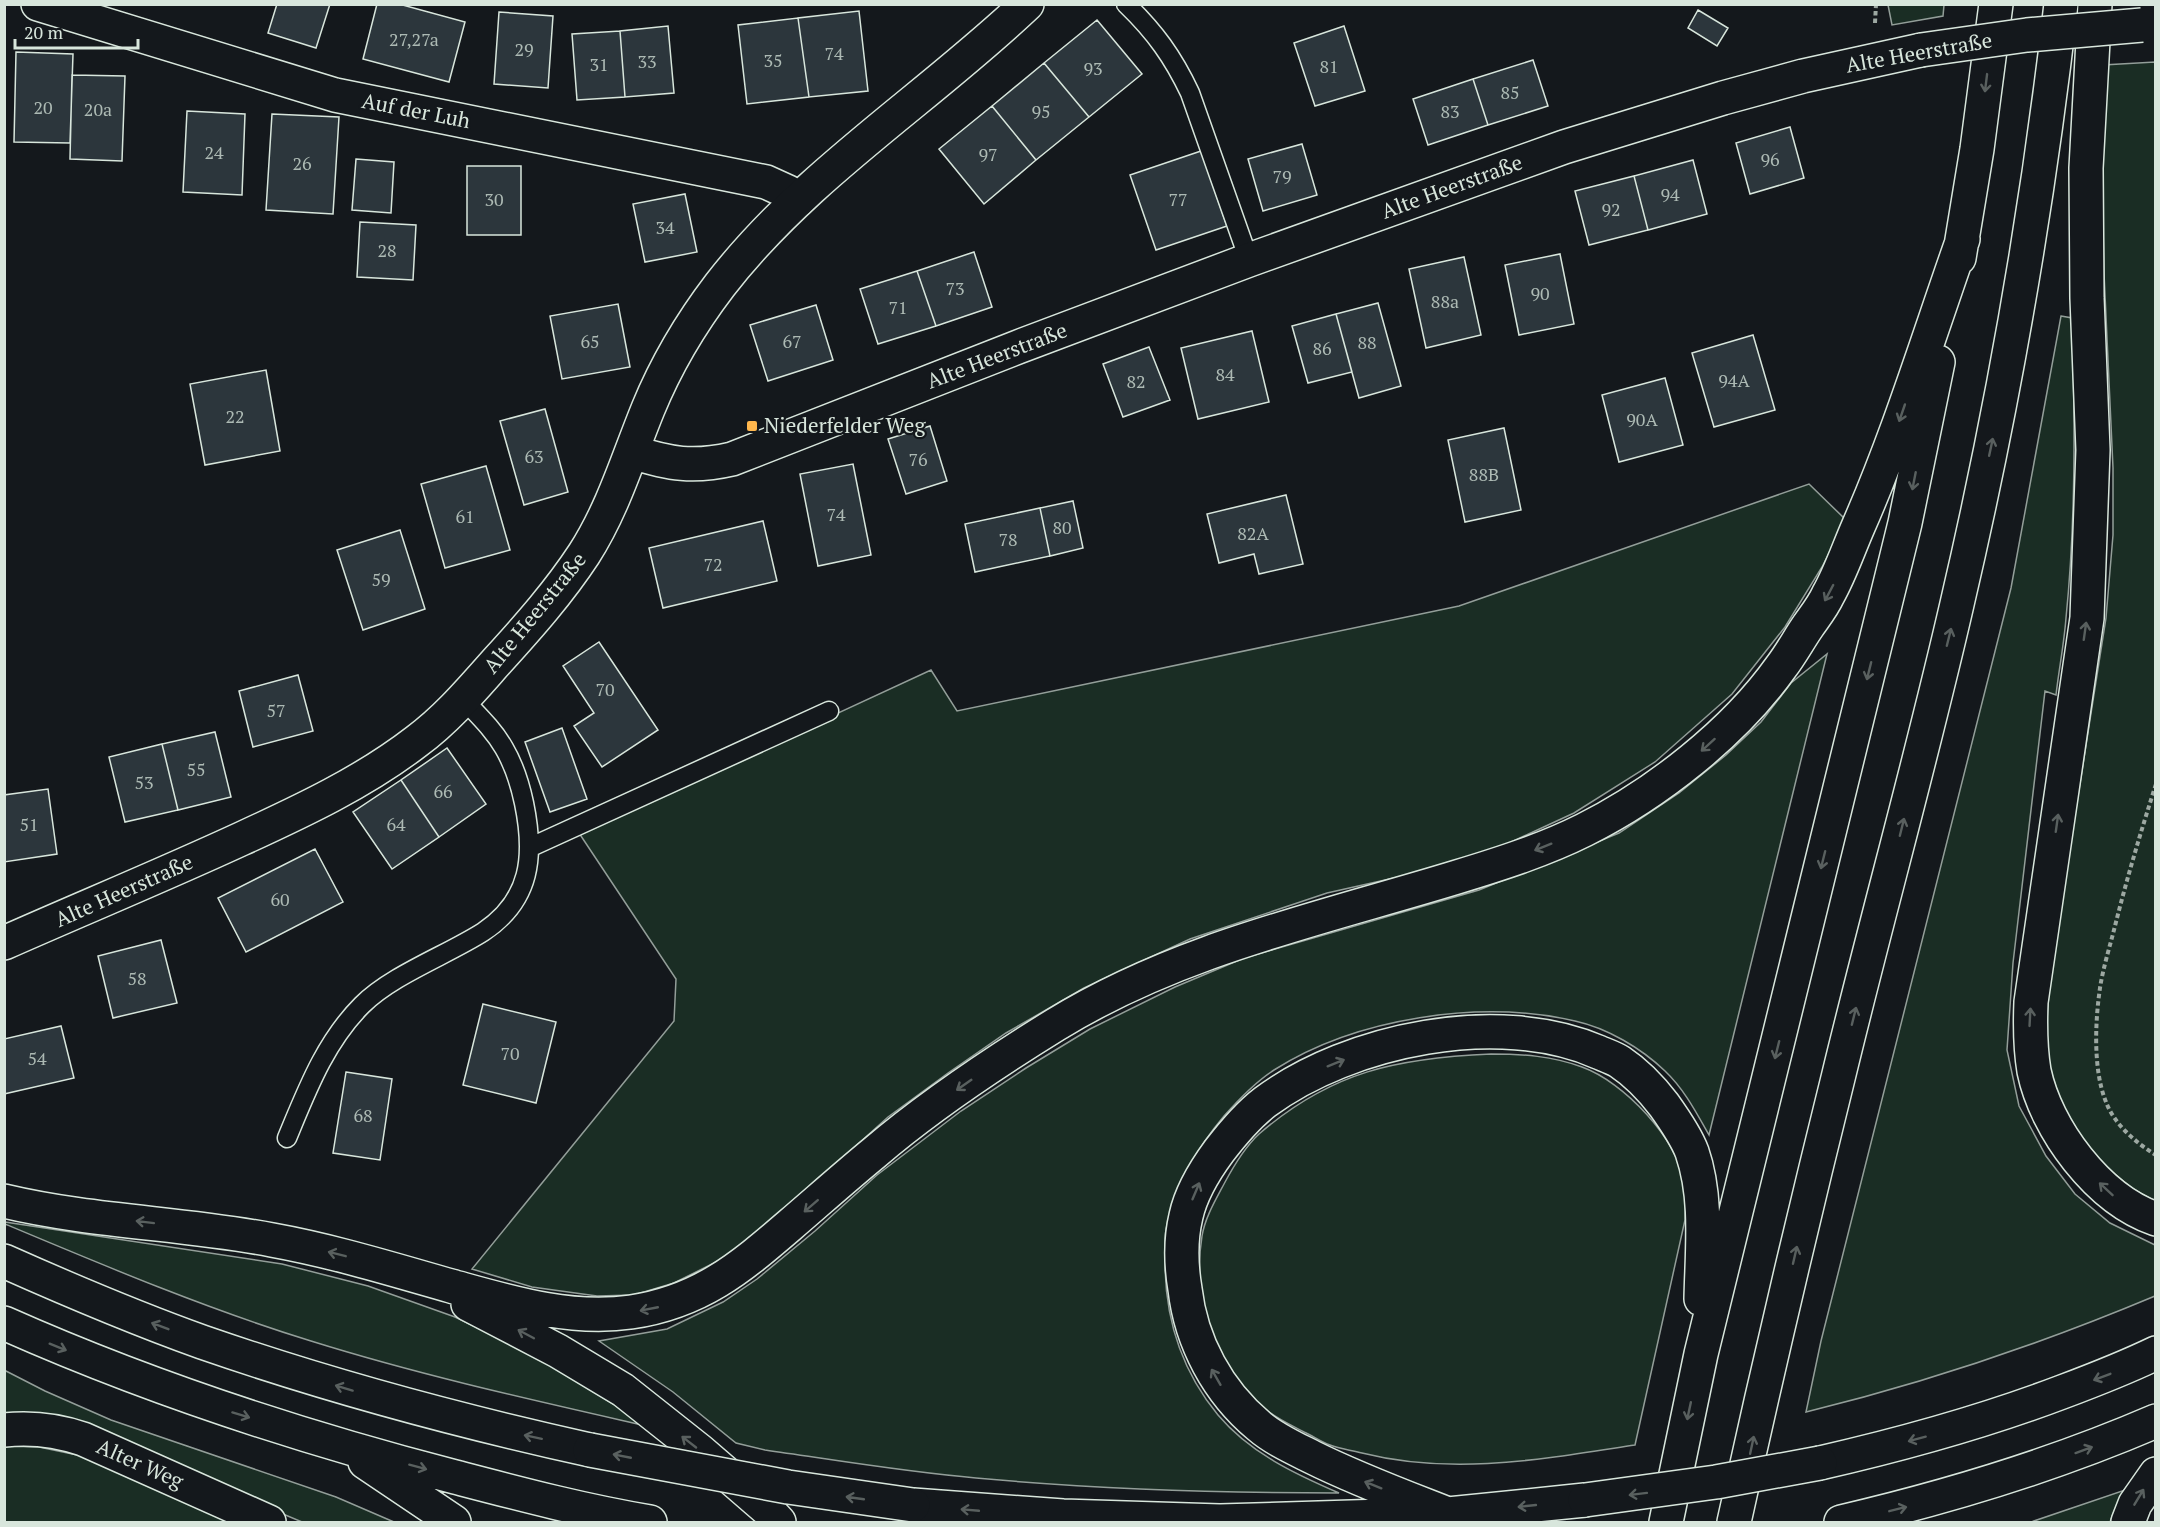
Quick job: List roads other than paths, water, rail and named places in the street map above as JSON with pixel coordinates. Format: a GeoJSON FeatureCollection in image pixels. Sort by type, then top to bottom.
{"type":"FeatureCollection","features":[{"type":"Feature","properties":{"kind":"main road","name":"Auf der Luh"},"geometry":{"type":"LineString","coordinates":[[38,4],[335,95],[766,182],[788,192],[798,200]]}},
{"type":"Feature","properties":{"kind":"main road"},"geometry":{"type":"LineString","coordinates":[[632,452],[648,409],[675,351],[736,265],[798,200],[987,41],[1027,4]]}},
{"type":"Feature","properties":{"kind":"main road"},"geometry":{"type":"LineString","coordinates":[[1666,1522],[1701,1354],[1903,535],[1963,239],[1996,4]]}},
{"type":"Feature","properties":{"kind":"main road"},"geometry":{"type":"LineString","coordinates":[[1734,1522],[1836,1084],[1936,690],[1978,509],[2000,402],[2030,232],[2061,4]]}},
{"type":"Feature","properties":{"kind":"main road"},"geometry":{"type":"LineString","coordinates":[[2095,4],[2086,168],[2087,298],[2093,450],[2087,618],[2031,1002],[2029,1038],[2035,1073],[2046,1107],[2062,1137],[2084,1167],[2112,1194],[2141,1214],[2156,1219]]}},
{"type":"Feature","properties":{"kind":"main road","name":"Alte Heerstraße"},"geometry":{"type":"LineString","coordinates":[[4,943],[218,849],[330,796],[418,741],[464,699],[538,616],[570,575],[604,517],[632,452],[671,464],[692,466],[732,459],[1249,260],[1564,147],[1803,76],[1921,50],[2049,32],[2149,25]]}},
{"type":"Feature","properties":{"kind":"main road"},"geometry":{"type":"LineString","coordinates":[[4,1201],[45,1209],[268,1239],[338,1254],[495,1298],[555,1311],[590,1315],[627,1313],[660,1307],[689,1296],[741,1267],[878,1149],[947,1097],[1012,1052],[1120,989],[1239,941],[1460,876],[1526,854],[1582,831],[1637,800],[1681,769],[1736,720],[1778,671],[1829,595],[1877,484],[1963,239]]}},
{"type":"Feature","properties":{"kind":"main road"},"geometry":{"type":"LineString","coordinates":[[1448,1514],[1373,1486],[1325,1464],[1295,1449],[1260,1427],[1225,1391],[1200,1349],[1187,1306],[1180,1258],[1186,1214],[1204,1172],[1232,1134],[1263,1103],[1308,1075],[1361,1053],[1420,1038],[1480,1032],[1534,1033],[1579,1044],[1618,1061],[1649,1085],[1674,1118],[1692,1152],[1702,1200],[1701,1354]]}},
{"type":"Feature","properties":{"kind":"main road"},"geometry":{"type":"LineString","coordinates":[[4,1261],[135,1316],[273,1366],[428,1411],[590,1450],[788,1487],[913,1505],[985,1512],[1151,1520],[1220,1521],[1448,1514],[1585,1500],[1716,1482],[1882,1449],[2002,1415],[2126,1368],[2156,1353]]}},
{"type":"Feature","properties":{"kind":"main road"},"geometry":{"type":"LineString","coordinates":[[393,1269],[474,1306],[558,1351],[623,1390],[700,1451],[779,1522]]}},
{"type":"Feature","properties":{"kind":"main road"},"geometry":{"type":"LineString","coordinates":[[4,1323],[180,1393],[342,1446],[533,1497],[636,1520]]}},
{"type":"Feature","properties":{"kind":"main road"},"geometry":{"type":"LineString","coordinates":[[1841,1522],[1985,1484],[2084,1450],[2156,1421]]}},
{"type":"Feature","properties":{"kind":"main road","name":"Alter Weg"},"geometry":{"type":"LineString","coordinates":[[4,1430],[41,1429],[62,1432],[83,1439],[269,1522]]}},
{"type":"Feature","properties":{"kind":"main road"},"geometry":{"type":"LineString","coordinates":[[342,1446],[454,1522]]}},
{"type":"Feature","properties":{"kind":"main road"},"geometry":{"type":"LineString","coordinates":[[2128,1522],[2135,1504],[2156,1474]]}},
{"type":"Feature","properties":{"kind":"lane"},"geometry":{"type":"LineString","coordinates":[[1126,4],[1162,42],[1178,67],[1190,93],[1249,260]]}},
{"type":"Feature","properties":{"kind":"lane"},"geometry":{"type":"LineString","coordinates":[[287,1138],[315,1072],[329,1046],[363,1003],[388,986],[484,931],[506,912],[520,892],[528,867],[531,847],[528,821],[514,768],[490,726],[464,699]]}},
{"type":"Feature","properties":{"kind":"lane"},"geometry":{"type":"LineString","coordinates":[[531,847],[829,711]]}},
{"type":"Feature","properties":{"kind":"place","name":"Niederfelder Weg"},"geometry":{"type":"Point","coordinates":[752,426]}}]}
